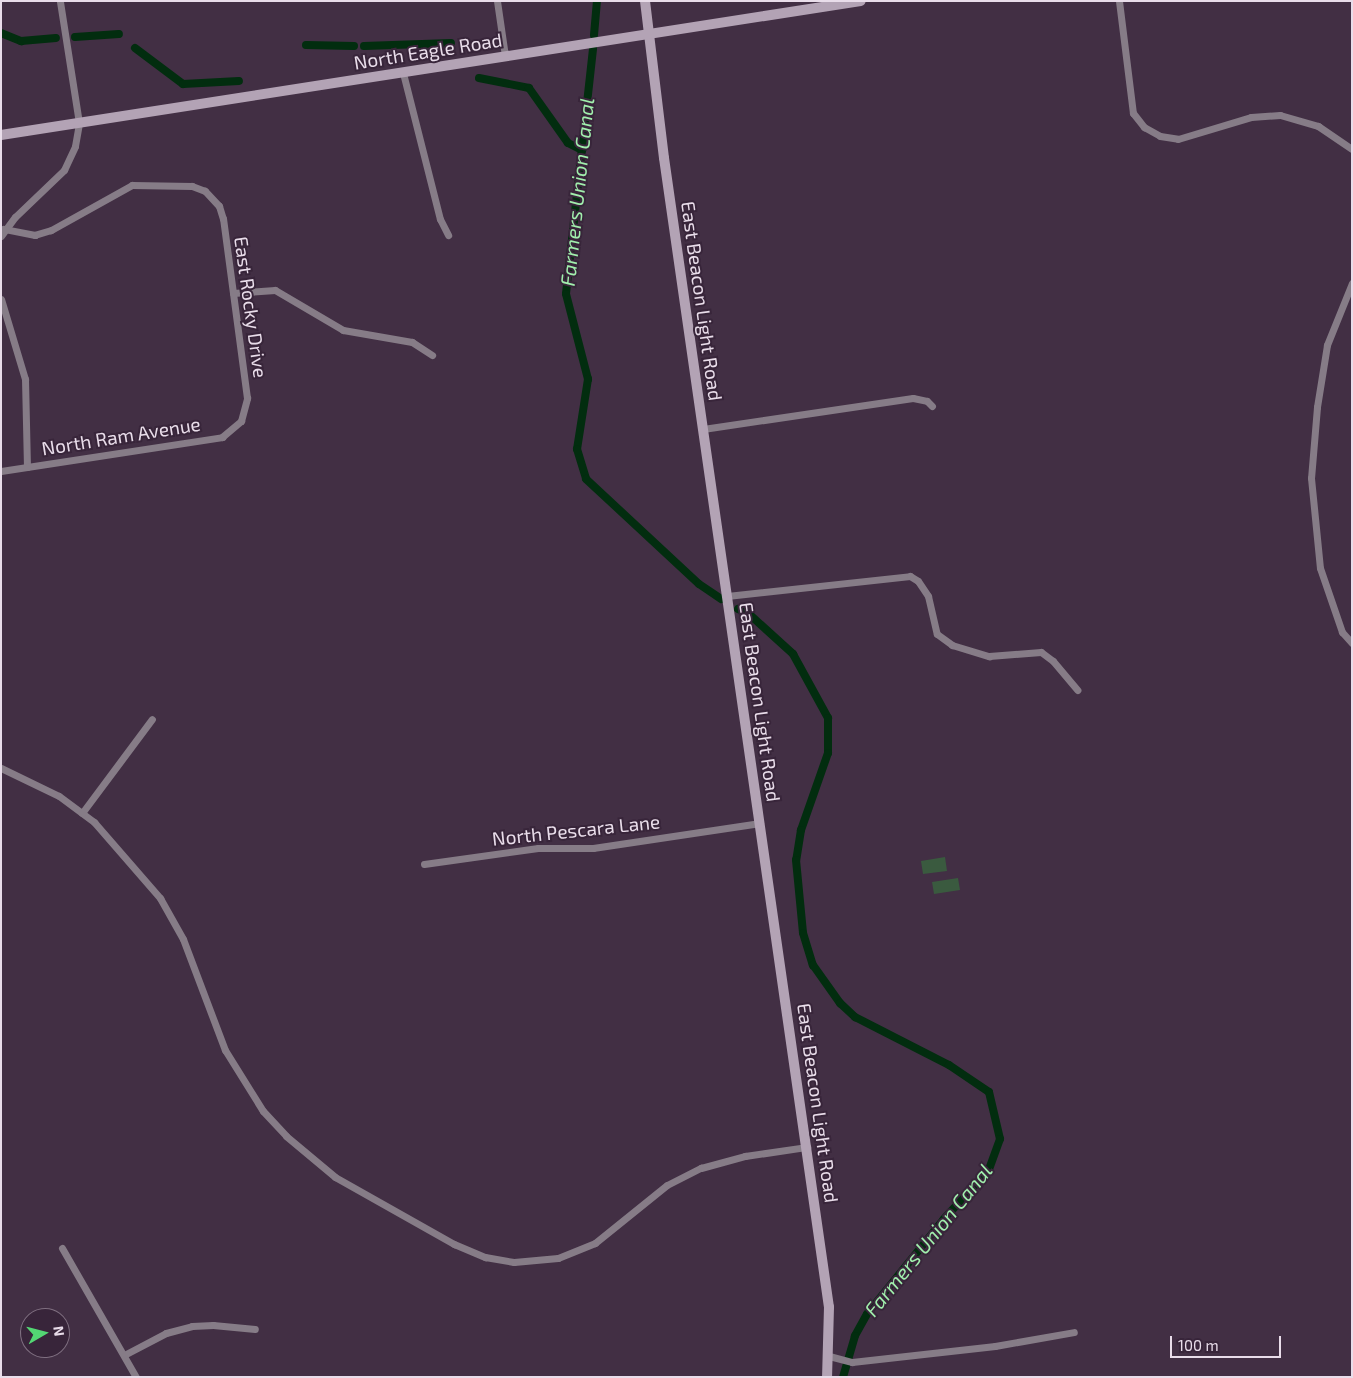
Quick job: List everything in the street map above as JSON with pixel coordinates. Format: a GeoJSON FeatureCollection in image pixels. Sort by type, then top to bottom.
{"type":"FeatureCollection","features":[{"type":"Feature","properties":{"kind":"main road","name":"East Beacon Light Road"},"geometry":{"type":"LineString","coordinates":[[646,1],[664,158],[829,1307],[827,1377]]}},
{"type":"Feature","properties":{"kind":"main road","name":"North Eagle Road"},"geometry":{"type":"LineString","coordinates":[[1,135],[861,1]]}},
{"type":"Feature","properties":{"kind":"street"},"geometry":{"type":"LineString","coordinates":[[3,232],[72,159],[79,123],[60,1]]}},
{"type":"Feature","properties":{"kind":"street"},"geometry":{"type":"LineString","coordinates":[[497,1],[505,56]]}},
{"type":"Feature","properties":{"kind":"street"},"geometry":{"type":"LineString","coordinates":[[1119,1],[1133,113],[1144,127],[1160,136],[1178,138],[1251,117],[1280,115],[1318,126],[1352,149]]}},
{"type":"Feature","properties":{"kind":"street"},"geometry":{"type":"LineString","coordinates":[[403,73],[440,219],[448,235]]}},
{"type":"Feature","properties":{"kind":"street","name":"East Rocky Drive"},"geometry":{"type":"LineString","coordinates":[[3,232],[35,235],[51,230],[132,184],[192,186],[213,198],[223,219],[247,398],[241,421]]}},
{"type":"Feature","properties":{"kind":"street"},"geometry":{"type":"LineString","coordinates":[[1352,283],[1327,345],[1317,407],[1311,478],[1320,568],[1342,632],[1352,643]]}},
{"type":"Feature","properties":{"kind":"street"},"geometry":{"type":"LineString","coordinates":[[233,293],[275,290],[349,333],[412,342],[432,355]]}},
{"type":"Feature","properties":{"kind":"street"},"geometry":{"type":"LineString","coordinates":[[1,299],[25,379],[27,467]]}},
{"type":"Feature","properties":{"kind":"street"},"geometry":{"type":"LineString","coordinates":[[703,429],[913,398],[927,401],[932,406]]}},
{"type":"Feature","properties":{"kind":"street","name":"North Ram Avenue"},"geometry":{"type":"LineString","coordinates":[[1,471],[222,437],[241,421]]}},
{"type":"Feature","properties":{"kind":"street"},"geometry":{"type":"LineString","coordinates":[[727,596],[910,576],[924,588],[937,634],[947,642],[977,655],[1041,652],[1053,661],[1077,690]]}},
{"type":"Feature","properties":{"kind":"street"},"geometry":{"type":"LineString","coordinates":[[82,813],[152,719]]}},
{"type":"Feature","properties":{"kind":"street"},"geometry":{"type":"LineString","coordinates":[[1,768],[59,796],[82,813],[108,835],[160,898],[182,939],[225,1050],[263,1111],[286,1136],[335,1177],[454,1244],[484,1257],[514,1262],[558,1258],[595,1243],[667,1185],[701,1168],[745,1156],[807,1147]]}},
{"type":"Feature","properties":{"kind":"street","name":"North Pescara Lane"},"geometry":{"type":"LineString","coordinates":[[424,864],[538,848],[593,848],[760,823]]}},
{"type":"Feature","properties":{"kind":"street"},"geometry":{"type":"LineString","coordinates":[[62,1248],[126,1354],[136,1377]]}},
{"type":"Feature","properties":{"kind":"street"},"geometry":{"type":"LineString","coordinates":[[126,1354],[166,1333],[192,1326],[213,1324],[255,1329]]}},
{"type":"Feature","properties":{"kind":"street"},"geometry":{"type":"LineString","coordinates":[[829,1356],[848,1361],[995,1346],[1074,1332]]}},
{"type":"Feature","properties":{"kind":"green space"},"geometry":{"type":"Polygon","coordinates":[[[945,857],[947,871],[923,874],[921,861],[945,857]]]}},
{"type":"Feature","properties":{"kind":"green space"},"geometry":{"type":"Polygon","coordinates":[[[958,878],[960,890],[934,894],[932,882],[958,878]]]}},
{"type":"Feature","properties":{"kind":"waterway","name":"Farmers Union Canal"},"geometry":{"type":"LineString","coordinates":[[594,35],[597,1]]}},
{"type":"Feature","properties":{"kind":"waterway"},"geometry":{"type":"LineString","coordinates":[[1,33],[21,41],[56,38]]}},
{"type":"Feature","properties":{"kind":"waterway"},"geometry":{"type":"LineString","coordinates":[[75,37],[119,34]]}},
{"type":"Feature","properties":{"kind":"waterway"},"geometry":{"type":"LineString","coordinates":[[364,46],[451,43]]}},
{"type":"Feature","properties":{"kind":"waterway"},"geometry":{"type":"LineString","coordinates":[[306,45],[354,46]]}},
{"type":"Feature","properties":{"kind":"waterway"},"geometry":{"type":"LineString","coordinates":[[135,48],[183,84],[239,81]]}},
{"type":"Feature","properties":{"kind":"waterway","name":"Farmers Union Canal"},"geometry":{"type":"LineString","coordinates":[[593,49],[566,294],[588,379],[577,449],[586,479],[699,584],[721,599]]}},
{"type":"Feature","properties":{"kind":"waterway"},"geometry":{"type":"LineString","coordinates":[[479,78],[529,88],[568,143],[582,150]]}},
{"type":"Feature","properties":{"kind":"waterway","name":"Farmers Union Canal"},"geometry":{"type":"LineString","coordinates":[[738,609],[748,613],[793,654],[828,718],[828,753],[801,830],[796,860],[803,933],[813,965],[840,1003],[855,1017],[949,1065],[989,1092],[1000,1139],[989,1170],[944,1219],[867,1314],[855,1336],[843,1377]]}}]}
